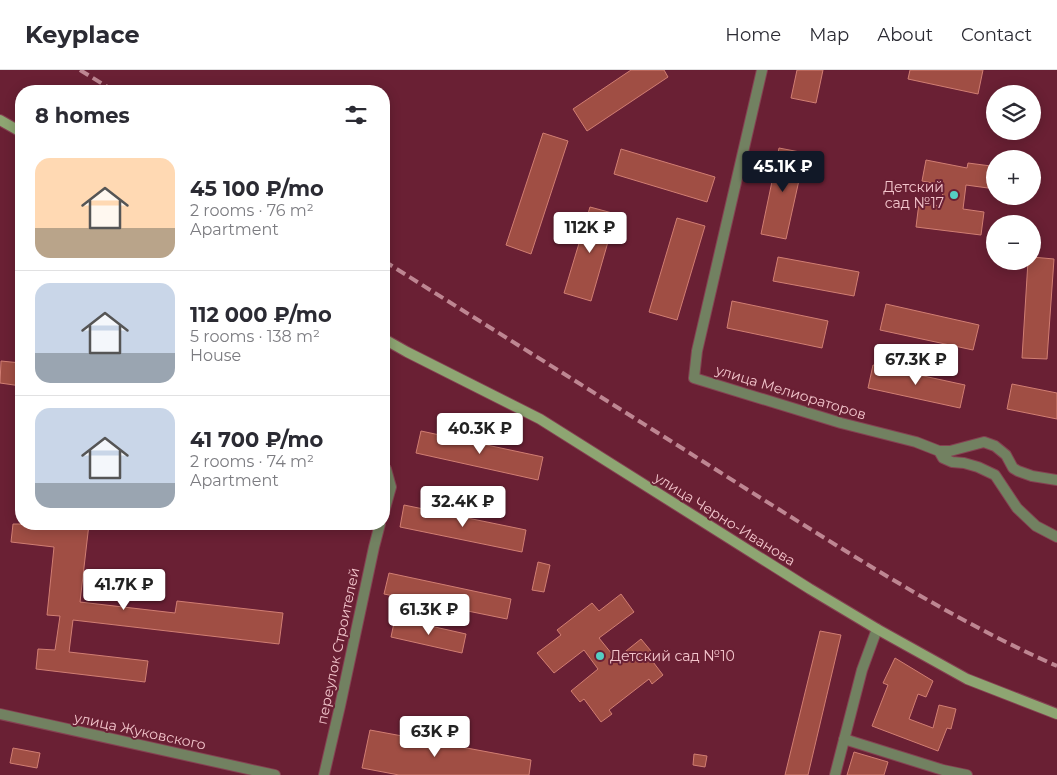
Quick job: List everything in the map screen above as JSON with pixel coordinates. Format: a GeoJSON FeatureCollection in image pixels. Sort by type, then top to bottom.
{"type":"FeatureCollection","features":[{"type":"Feature","properties":{"kind":"main road"},"geometry":{"type":"LineString","coordinates":[[0,120],[15,129]]}},
{"type":"Feature","properties":{"kind":"main road","name":"улица Черно-Иванова"},"geometry":{"type":"LineString","coordinates":[[390,342],[540,419],[877,629],[967,679],[1057,714]]}},
{"type":"Feature","properties":{"kind":"street","name":"улица Мелиораторов"},"geometry":{"type":"LineString","coordinates":[[762,70],[697,351],[694,378],[841,423],[916,442],[939,451],[950,451],[984,442],[995,446],[1006,454],[1013,468],[1018,471],[1032,476],[1057,480]]}},
{"type":"Feature","properties":{"kind":"street"},"geometry":{"type":"LineString","coordinates":[[939,451],[944,458],[952,462],[978,467],[995,475],[1017,508],[1036,526],[1057,537]]}},
{"type":"Feature","properties":{"kind":"street","name":"переулок Строителей"},"geometry":{"type":"LineString","coordinates":[[324,775],[378,530]]}},
{"type":"Feature","properties":{"kind":"street"},"geometry":{"type":"LineString","coordinates":[[835,775],[862,670],[877,629]]}},
{"type":"Feature","properties":{"kind":"street","name":"улица Жуковского"},"geometry":{"type":"LineString","coordinates":[[0,714],[275,775]]}},
{"type":"Feature","properties":{"kind":"street"},"geometry":{"type":"LineString","coordinates":[[844,739],[943,770],[967,775]]}},
{"type":"Feature","properties":{"kind":"building"},"geometry":{"type":"Polygon","coordinates":[[[631,70],[664,70],[668,77],[587,131],[573,109],[631,70]]]}},
{"type":"Feature","properties":{"kind":"building"},"geometry":{"type":"Polygon","coordinates":[[[797,70],[823,70],[816,103],[791,98],[797,70]]]}},
{"type":"Feature","properties":{"kind":"building"},"geometry":{"type":"Polygon","coordinates":[[[910,70],[983,70],[978,94],[908,79],[910,70]]]}},
{"type":"Feature","properties":{"kind":"building"},"geometry":{"type":"Polygon","coordinates":[[[543,133],[568,141],[531,254],[506,245],[543,133]]]}},
{"type":"Feature","properties":{"kind":"building"},"geometry":{"type":"Polygon","coordinates":[[[779,148],[805,153],[786,239],[761,234],[779,148]]]}},
{"type":"Feature","properties":{"kind":"building"},"geometry":{"type":"Polygon","coordinates":[[[621,149],[715,177],[707,202],[614,174],[621,149]]]}},
{"type":"Feature","properties":{"kind":"building","name":"Детский сад №17"},"geometry":{"type":"Polygon","coordinates":[[[926,160],[967,168],[968,163],[986,165],[986,188],[966,185],[963,209],[984,212],[981,235],[916,227],[919,203],[941,206],[944,185],[922,181],[926,160]]]}},
{"type":"Feature","properties":{"kind":"building"},"geometry":{"type":"Polygon","coordinates":[[[590,207],[616,214],[591,301],[564,293],[590,207]]]}},
{"type":"Feature","properties":{"kind":"building"},"geometry":{"type":"Polygon","coordinates":[[[677,218],[705,226],[677,320],[649,312],[677,218]]]}},
{"type":"Feature","properties":{"kind":"building"},"geometry":{"type":"Polygon","coordinates":[[[778,257],[859,272],[854,296],[773,281],[778,257]]]}},
{"type":"Feature","properties":{"kind":"building"},"geometry":{"type":"Polygon","coordinates":[[[1041,258],[1054,259],[1047,359],[1022,358],[1027,270],[1041,270],[1041,258]]]}},
{"type":"Feature","properties":{"kind":"building"},"geometry":{"type":"Polygon","coordinates":[[[732,301],[828,321],[822,348],[727,328],[732,301]]]}},
{"type":"Feature","properties":{"kind":"building"},"geometry":{"type":"Polygon","coordinates":[[[886,304],[979,325],[973,350],[880,330],[886,304]]]}},
{"type":"Feature","properties":{"kind":"building"},"geometry":{"type":"Polygon","coordinates":[[[1,361],[15,362],[15,385],[0,383],[1,361]]]}},
{"type":"Feature","properties":{"kind":"building"},"geometry":{"type":"Polygon","coordinates":[[[873,365],[965,385],[960,408],[868,388],[873,365]]]}},
{"type":"Feature","properties":{"kind":"building"},"geometry":{"type":"Polygon","coordinates":[[[1012,384],[1057,393],[1057,419],[1007,409],[1012,384]]]}},
{"type":"Feature","properties":{"kind":"building"},"geometry":{"type":"Polygon","coordinates":[[[421,431],[543,457],[538,480],[416,453],[421,431]]]}},
{"type":"Feature","properties":{"kind":"building"},"geometry":{"type":"Polygon","coordinates":[[[404,505],[526,530],[522,552],[400,527],[404,505]]]}},
{"type":"Feature","properties":{"kind":"building"},"geometry":{"type":"Polygon","coordinates":[[[13,524],[15,524],[15,530],[88,530],[80,602],[175,613],[177,601],[283,613],[279,644],[73,620],[69,652],[148,661],[145,682],[36,669],[38,649],[55,650],[60,616],[47,615],[54,547],[11,542],[13,524]]]}},
{"type":"Feature","properties":{"kind":"building"},"geometry":{"type":"Polygon","coordinates":[[[538,562],[550,565],[544,592],[532,590],[538,562]]]}},
{"type":"Feature","properties":{"kind":"building"},"geometry":{"type":"Polygon","coordinates":[[[389,573],[511,599],[507,619],[384,594],[389,573]]]}},
{"type":"Feature","properties":{"kind":"building"},"geometry":{"type":"Polygon","coordinates":[[[621,594],[634,612],[599,638],[616,659],[641,639],[651,651],[647,654],[663,675],[652,684],[649,679],[609,710],[612,714],[601,722],[584,699],[580,702],[571,691],[598,669],[584,650],[554,673],[537,653],[561,635],[557,630],[592,603],[599,611],[621,594]]]}},
{"type":"Feature","properties":{"kind":"building"},"geometry":{"type":"Polygon","coordinates":[[[395,618],[466,634],[462,653],[391,637],[395,618]]]}},
{"type":"Feature","properties":{"kind":"building"},"geometry":{"type":"Polygon","coordinates":[[[820,631],[841,635],[808,775],[785,775],[820,631]]]}},
{"type":"Feature","properties":{"kind":"building"},"geometry":{"type":"Polygon","coordinates":[[[895,658],[933,681],[926,697],[918,694],[909,719],[933,728],[939,705],[956,709],[951,729],[947,728],[938,751],[872,726],[888,685],[883,683],[895,658]]]}},
{"type":"Feature","properties":{"kind":"building"},"geometry":{"type":"Polygon","coordinates":[[[370,730],[531,760],[529,775],[399,775],[362,768],[370,730]]]}},
{"type":"Feature","properties":{"kind":"building"},"geometry":{"type":"Polygon","coordinates":[[[13,748],[40,753],[37,768],[10,763],[13,748]]]}},
{"type":"Feature","properties":{"kind":"building"},"geometry":{"type":"Polygon","coordinates":[[[854,752],[888,762],[884,775],[847,775],[854,752]]]}},
{"type":"Feature","properties":{"kind":"building"},"geometry":{"type":"Polygon","coordinates":[[[694,754],[707,756],[705,767],[693,765],[694,754]]]}},
{"type":"Feature","properties":{"kind":"railway"},"geometry":{"type":"LineString","coordinates":[[80,70],[104,85]]}},
{"type":"Feature","properties":{"kind":"railway"},"geometry":{"type":"LineString","coordinates":[[390,265],[861,561],[977,627],[1057,666]]}},
{"type":"Feature","properties":{"kind":"place","name":"Детский сад №17"},"geometry":{"type":"Point","coordinates":[954,195]}},
{"type":"Feature","properties":{"kind":"place","name":"Детский сад №10"},"geometry":{"type":"Point","coordinates":[600,656]}}]}
